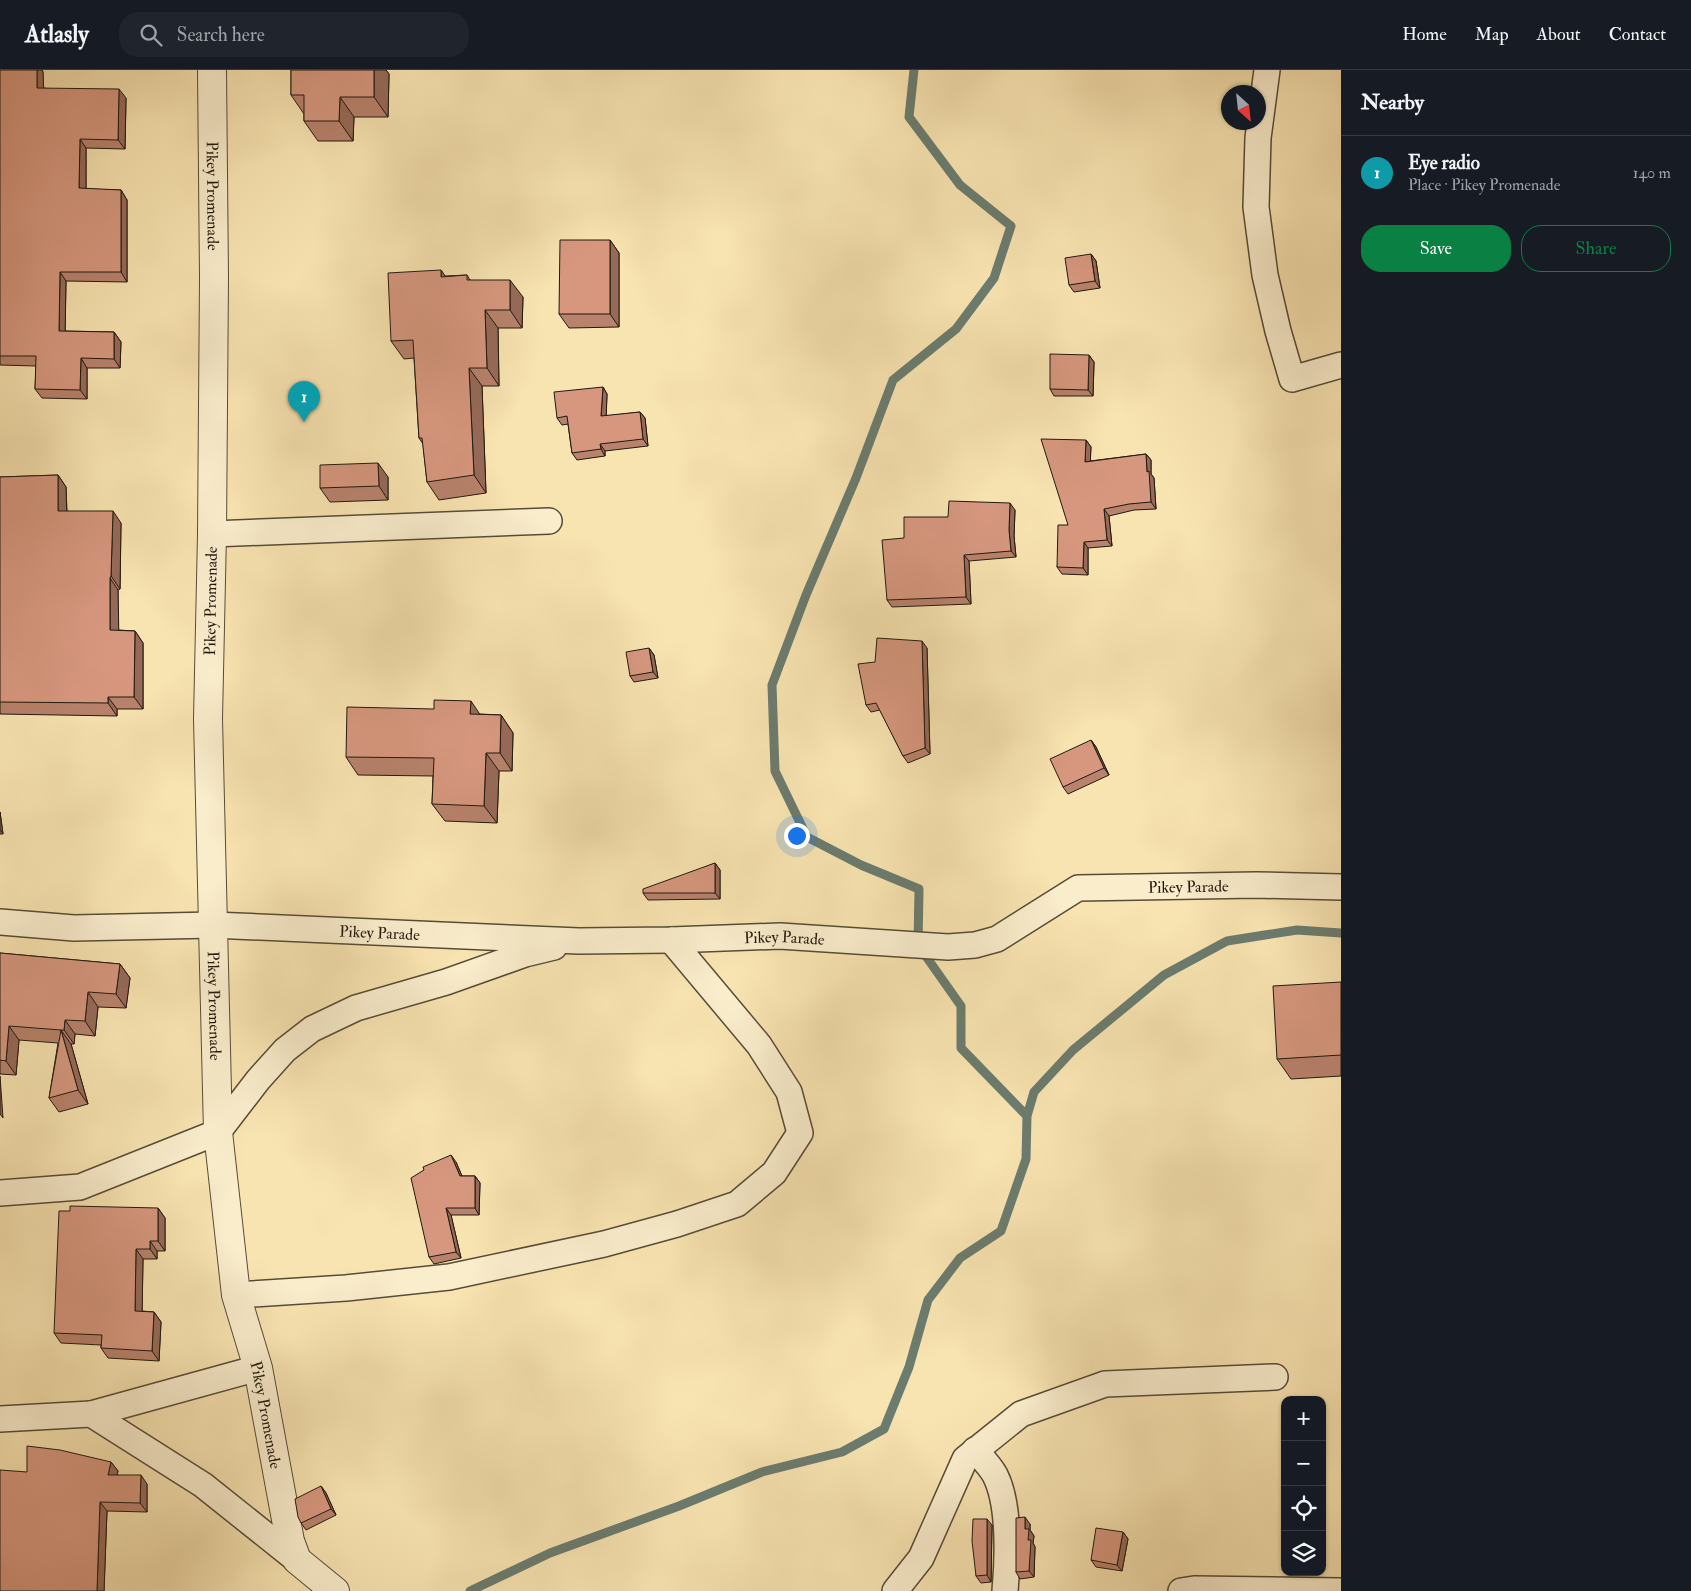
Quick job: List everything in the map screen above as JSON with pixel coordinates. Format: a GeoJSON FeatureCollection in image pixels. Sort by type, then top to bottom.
{"type":"FeatureCollection","features":[{"type":"Feature","properties":{"kind":"street","name":"Pikey Promenade"},"geometry":{"type":"LineString","coordinates":[[212,70],[214,278],[208,719],[218,1132],[236,1295],[258,1368],[290,1541],[297,1560]]}},
{"type":"Feature","properties":{"kind":"street"},"geometry":{"type":"LineString","coordinates":[[1266,70],[1258,138],[1256,207],[1265,275],[1278,331],[1292,379],[1341,365]]}},
{"type":"Feature","properties":{"kind":"street"},"geometry":{"type":"LineString","coordinates":[[212,534],[549,521]]}},
{"type":"Feature","properties":{"kind":"street","name":"Pikey Parade"},"geometry":{"type":"LineString","coordinates":[[0,922],[74,928],[213,925],[579,941],[780,936],[933,946],[975,945],[997,938],[1078,888],[1256,884],[1341,886]]}},
{"type":"Feature","properties":{"kind":"street"},"geometry":{"type":"LineString","coordinates":[[236,1295],[346,1288],[449,1278],[604,1244],[677,1224],[737,1204],[774,1173],[800,1133],[789,1092],[759,1045],[671,940]]}},
{"type":"Feature","properties":{"kind":"street"},"geometry":{"type":"LineString","coordinates":[[0,1193],[80,1187],[218,1132],[258,1080],[285,1050],[312,1029],[356,1008],[446,982],[526,954],[579,941]]}},
{"type":"Feature","properties":{"kind":"street"},"geometry":{"type":"LineString","coordinates":[[0,1419],[91,1414],[258,1368]]}},
{"type":"Feature","properties":{"kind":"street"},"geometry":{"type":"LineString","coordinates":[[895,1591],[921,1558],[965,1459],[1021,1414],[1105,1384],[1275,1377]]}},
{"type":"Feature","properties":{"kind":"street"},"geometry":{"type":"LineString","coordinates":[[91,1414],[203,1485],[335,1591]]}},
{"type":"Feature","properties":{"kind":"street"},"geometry":{"type":"LineString","coordinates":[[976,1450],[995,1475],[1004,1502],[1008,1562],[1005,1591]]}},
{"type":"Feature","properties":{"kind":"street"},"geometry":{"type":"LineString","coordinates":[[1180,1591],[1194,1589],[1341,1590]]}},
{"type":"Feature","properties":{"kind":"building"},"geometry":{"type":"Polygon","coordinates":[[[0,70],[37,70],[37,88],[119,89],[118,140],[80,139],[79,188],[121,190],[121,272],[60,272],[59,331],[114,332],[114,359],[81,358],[80,390],[35,389],[36,356],[0,356],[0,70]]]}},
{"type":"Feature","properties":{"kind":"building"},"geometry":{"type":"Polygon","coordinates":[[[291,70],[374,70],[374,97],[340,97],[339,121],[304,121],[304,95],[291,95],[291,70]]]}},
{"type":"Feature","properties":{"kind":"building"},"geometry":{"type":"Polygon","coordinates":[[[560,240],[610,240],[610,314],[559,314],[560,240]]]}},
{"type":"Feature","properties":{"kind":"building"},"geometry":{"type":"Polygon","coordinates":[[[1091,254],[1095,281],[1069,285],[1065,258],[1091,254]]]}},
{"type":"Feature","properties":{"kind":"building"},"geometry":{"type":"Polygon","coordinates":[[[441,270],[441,277],[467,275],[467,280],[510,280],[510,310],[485,310],[487,368],[469,368],[474,475],[427,482],[422,438],[419,438],[413,340],[391,341],[388,273],[441,270]]]}},
{"type":"Feature","properties":{"kind":"building"},"geometry":{"type":"Polygon","coordinates":[[[1050,354],[1089,355],[1088,390],[1050,389],[1050,354]]]}},
{"type":"Feature","properties":{"kind":"building"},"geometry":{"type":"Polygon","coordinates":[[[603,387],[601,416],[640,412],[643,439],[600,444],[601,449],[572,453],[567,416],[557,418],[554,392],[603,387]]]}},
{"type":"Feature","properties":{"kind":"building"},"geometry":{"type":"Polygon","coordinates":[[[1041,439],[1086,440],[1085,462],[1146,454],[1151,502],[1104,509],[1107,540],[1084,542],[1083,568],[1057,567],[1058,525],[1068,525],[1041,439]]]}},
{"type":"Feature","properties":{"kind":"building"},"geometry":{"type":"Polygon","coordinates":[[[378,463],[379,486],[320,488],[320,465],[378,463]]]}},
{"type":"Feature","properties":{"kind":"building"},"geometry":{"type":"Polygon","coordinates":[[[58,475],[58,511],[113,511],[110,630],[135,631],[134,697],[108,697],[108,703],[0,702],[0,477],[58,475]]]}},
{"type":"Feature","properties":{"kind":"building"},"geometry":{"type":"Polygon","coordinates":[[[949,501],[1010,503],[1009,530],[1011,551],[964,555],[966,597],[887,600],[882,540],[904,538],[904,517],[948,517],[949,501]]]}},
{"type":"Feature","properties":{"kind":"building"},"geometry":{"type":"Polygon","coordinates":[[[877,638],[922,641],[925,748],[903,756],[876,703],[866,705],[858,664],[875,662],[877,638]]]}},
{"type":"Feature","properties":{"kind":"building"},"geometry":{"type":"Polygon","coordinates":[[[649,648],[653,672],[630,676],[626,652],[649,648]]]}},
{"type":"Feature","properties":{"kind":"building"},"geometry":{"type":"Polygon","coordinates":[[[434,700],[471,701],[470,714],[501,715],[500,753],[486,753],[484,806],[432,804],[434,758],[346,757],[347,707],[434,709],[434,700]]]}},
{"type":"Feature","properties":{"kind":"building"},"geometry":{"type":"Polygon","coordinates":[[[1091,740],[1104,768],[1063,787],[1050,759],[1091,740]]]}},
{"type":"Feature","properties":{"kind":"building"},"geometry":{"type":"Polygon","coordinates":[[[715,863],[715,893],[643,893],[643,889],[715,863]]]}},
{"type":"Feature","properties":{"kind":"building"},"geometry":{"type":"Polygon","coordinates":[[[0,953],[120,964],[116,994],[88,992],[85,1021],[65,1020],[64,1030],[9,1026],[6,1061],[0,1060],[0,953]]]}},
{"type":"Feature","properties":{"kind":"building"},"geometry":{"type":"Polygon","coordinates":[[[1341,982],[1341,1055],[1277,1059],[1273,986],[1341,982]]]}},
{"type":"Feature","properties":{"kind":"building"},"geometry":{"type":"Polygon","coordinates":[[[61,1030],[78,1090],[49,1098],[61,1030]]]}},
{"type":"Feature","properties":{"kind":"building"},"geometry":{"type":"Polygon","coordinates":[[[451,1155],[460,1176],[475,1176],[475,1208],[446,1208],[456,1252],[429,1257],[411,1178],[424,1170],[423,1167],[451,1155]]]}},
{"type":"Feature","properties":{"kind":"building"},"geometry":{"type":"Polygon","coordinates":[[[70,1206],[158,1208],[158,1241],[150,1241],[150,1249],[136,1249],[135,1311],[154,1312],[152,1351],[101,1348],[102,1335],[54,1333],[59,1211],[70,1211],[70,1206]]]}},
{"type":"Feature","properties":{"kind":"building"},"geometry":{"type":"Polygon","coordinates":[[[27,1446],[60,1450],[111,1462],[108,1475],[141,1475],[140,1503],[100,1502],[97,1591],[0,1591],[0,1470],[27,1472],[27,1446]]]}},
{"type":"Feature","properties":{"kind":"building"},"geometry":{"type":"Polygon","coordinates":[[[321,1486],[331,1509],[301,1523],[295,1499],[321,1486]]]}},
{"type":"Feature","properties":{"kind":"building"},"geometry":{"type":"Polygon","coordinates":[[[1025,1517],[1025,1529],[1029,1529],[1028,1540],[1031,1540],[1029,1571],[1016,1572],[1016,1518],[1025,1517]]]}},
{"type":"Feature","properties":{"kind":"building"},"geometry":{"type":"Polygon","coordinates":[[[973,1519],[987,1519],[987,1575],[976,1576],[972,1541],[973,1519]]]}},
{"type":"Feature","properties":{"kind":"building"},"geometry":{"type":"Polygon","coordinates":[[[1096,1528],[1123,1532],[1117,1565],[1091,1560],[1096,1528]]]}},
{"type":"Feature","properties":{"kind":"waterway"},"geometry":{"type":"LineString","coordinates":[[914,70],[909,117],[960,185],[1011,226],[994,278],[956,329],[893,380],[856,478],[806,595],[772,685],[775,771],[807,837],[861,865],[919,889],[918,945],[961,1006],[961,1048],[1027,1116]]}},
{"type":"Feature","properties":{"kind":"waterway"},"geometry":{"type":"LineString","coordinates":[[470,1591],[550,1553],[679,1506],[762,1472],[842,1452],[884,1429],[909,1367],[928,1300],[960,1258],[1001,1231],[1026,1159],[1027,1116],[1034,1092],[1073,1050],[1164,975],[1227,941],[1297,930],[1341,933]]}},
{"type":"Feature","properties":{"kind":"place","name":"Eye radio"},"geometry":{"type":"Point","coordinates":[304,422]}}]}
